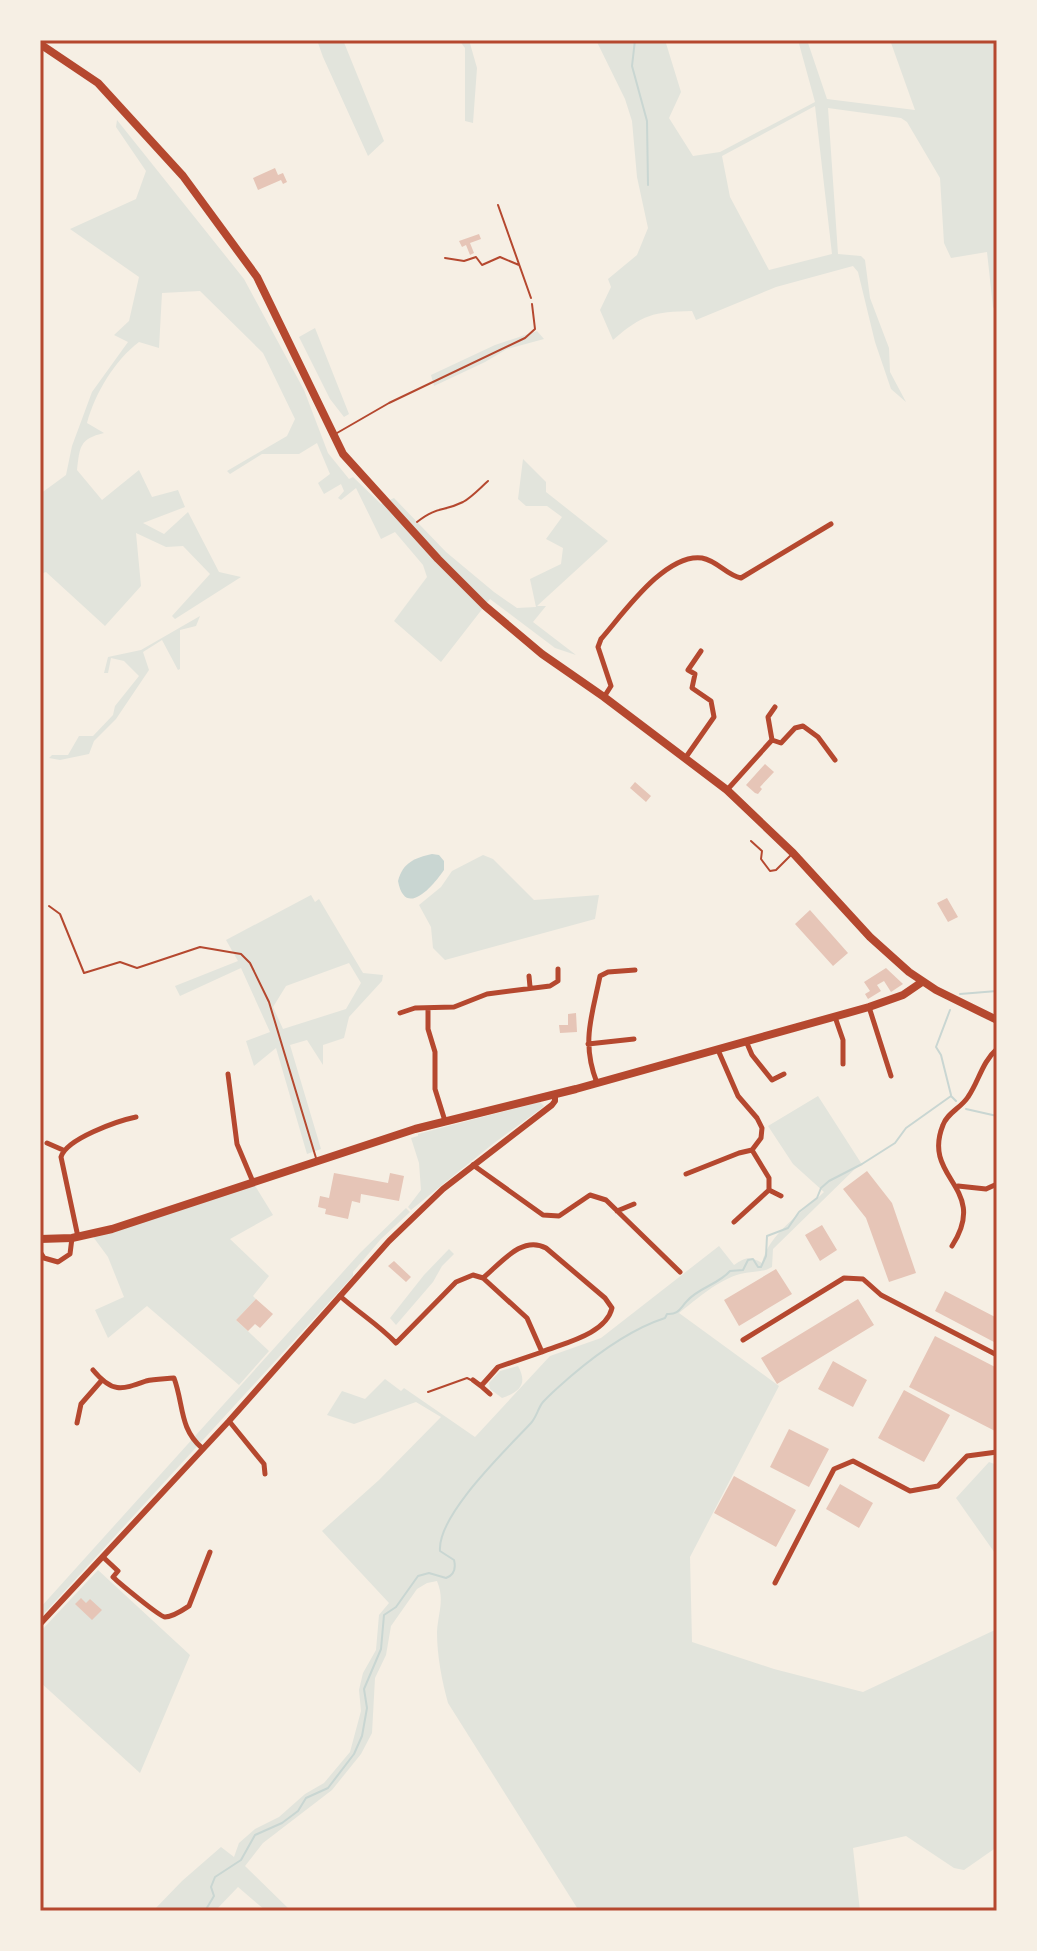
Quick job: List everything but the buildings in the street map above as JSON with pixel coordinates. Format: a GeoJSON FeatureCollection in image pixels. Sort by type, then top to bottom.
{"type":"FeatureCollection","features":[{"type":"Feature","properties":{"kind":"highway"},"geometry":{"type":"LineString","coordinates":[[40,44],[98,83],[183,176],[257,277],[298,357],[334,438],[369,484],[485,606],[542,654],[727,790],[793,853],[881,947],[922,982],[997,1020]]}},
{"type":"Feature","properties":{"kind":"highway"},"geometry":{"type":"LineString","coordinates":[[40,1239],[75,1237],[112,1229],[445,1121],[597,1084],[869,1007],[903,995],[922,982]]}},
{"type":"Feature","properties":{"kind":"street"},"geometry":{"type":"LineString","coordinates":[[604,697],[611,686],[598,647],[601,639],[648,586],[675,563],[687,557],[714,561],[734,577],[741,578],[831,524]]}},
{"type":"Feature","properties":{"kind":"street"},"geometry":{"type":"LineString","coordinates":[[686,757],[714,717],[711,701],[692,688],[695,674],[688,670],[701,651]]}},
{"type":"Feature","properties":{"kind":"street"},"geometry":{"type":"LineString","coordinates":[[772,740],[768,717],[775,707]]}},
{"type":"Feature","properties":{"kind":"street"},"geometry":{"type":"LineString","coordinates":[[772,740],[781,743],[795,728],[803,726],[818,737],[835,760]]}},
{"type":"Feature","properties":{"kind":"street"},"geometry":{"type":"LineString","coordinates":[[727,790],[772,740]]}},
{"type":"Feature","properties":{"kind":"street"},"geometry":{"type":"LineString","coordinates":[[400,1013],[415,1008],[454,1007],[487,994],[555,985],[558,969]]}},
{"type":"Feature","properties":{"kind":"street"},"geometry":{"type":"LineString","coordinates":[[597,1084],[588,1061],[588,1044],[591,1012],[600,976],[603,973],[635,970]]}},
{"type":"Feature","properties":{"kind":"street"},"geometry":{"type":"LineString","coordinates":[[529,976],[530,987]]}},
{"type":"Feature","properties":{"kind":"street"},"geometry":{"type":"LineString","coordinates":[[869,1007],[891,1076]]}},
{"type":"Feature","properties":{"kind":"street"},"geometry":{"type":"LineString","coordinates":[[428,1008],[428,1029],[435,1052],[435,1089],[445,1121]]}},
{"type":"Feature","properties":{"kind":"street"},"geometry":{"type":"LineString","coordinates":[[835,1016],[843,1040],[843,1064]]}},
{"type":"Feature","properties":{"kind":"street"},"geometry":{"type":"LineString","coordinates":[[588,1044],[634,1039]]}},
{"type":"Feature","properties":{"kind":"street"},"geometry":{"type":"LineString","coordinates":[[746,1041],[752,1055],[772,1080],[784,1074]]}},
{"type":"Feature","properties":{"kind":"street"},"geometry":{"type":"LineString","coordinates":[[686,1174],[752,1150],[761,1138],[762,1128],[738,1096],[718,1049]]}},
{"type":"Feature","properties":{"kind":"street"},"geometry":{"type":"LineString","coordinates":[[952,1246],[965,1212],[964,1203],[957,1186],[939,1160],[939,1137],[944,1120],[967,1099],[984,1065],[997,1049]]}},
{"type":"Feature","properties":{"kind":"street"},"geometry":{"type":"LineString","coordinates":[[228,1074],[237,1144],[254,1184]]}},
{"type":"Feature","properties":{"kind":"street"},"geometry":{"type":"LineString","coordinates":[[40,1624],[229,1421],[389,1241],[473,1165],[552,1105],[555,1095]]}},
{"type":"Feature","properties":{"kind":"street"},"geometry":{"type":"LineString","coordinates":[[40,1252],[44,1258],[58,1262],[70,1254],[75,1237],[61,1157],[63,1150],[87,1133],[136,1117]]}},
{"type":"Feature","properties":{"kind":"street"},"geometry":{"type":"LineString","coordinates":[[47,1143],[63,1150]]}},
{"type":"Feature","properties":{"kind":"street"},"geometry":{"type":"LineString","coordinates":[[734,1222],[769,1190],[769,1178],[752,1150]]}},
{"type":"Feature","properties":{"kind":"street"},"geometry":{"type":"LineString","coordinates":[[473,1165],[543,1215],[559,1216],[590,1195],[606,1200],[680,1272]]}},
{"type":"Feature","properties":{"kind":"street"},"geometry":{"type":"LineString","coordinates":[[957,1186],[986,1189],[997,1184]]}},
{"type":"Feature","properties":{"kind":"street"},"geometry":{"type":"LineString","coordinates":[[769,1190],[781,1196]]}},
{"type":"Feature","properties":{"kind":"street"},"geometry":{"type":"LineString","coordinates":[[617,1211],[634,1204]]}},
{"type":"Feature","properties":{"kind":"street"},"geometry":{"type":"LineString","coordinates":[[481,1386],[498,1367],[587,1335],[610,1317],[612,1308],[605,1298],[536,1243],[528,1243],[517,1250],[483,1278]]}},
{"type":"Feature","properties":{"kind":"street"},"geometry":{"type":"LineString","coordinates":[[340,1296],[381,1327],[396,1343],[456,1282],[473,1275],[483,1278],[527,1318],[542,1352]]}},
{"type":"Feature","properties":{"kind":"street"},"geometry":{"type":"LineString","coordinates":[[743,1340],[844,1278],[851,1277],[863,1279],[881,1295],[997,1355]]}},
{"type":"Feature","properties":{"kind":"street"},"geometry":{"type":"LineString","coordinates":[[93,1370],[115,1388],[129,1389],[150,1380],[174,1378],[188,1433],[202,1448]]}},
{"type":"Feature","properties":{"kind":"street"},"geometry":{"type":"LineString","coordinates":[[77,1423],[81,1404],[102,1380]]}},
{"type":"Feature","properties":{"kind":"street"},"geometry":{"type":"LineString","coordinates":[[473,1380],[490,1394]]}},
{"type":"Feature","properties":{"kind":"street"},"geometry":{"type":"LineString","coordinates":[[229,1421],[264,1464],[265,1474]]}},
{"type":"Feature","properties":{"kind":"street"},"geometry":{"type":"LineString","coordinates":[[775,1583],[834,1469],[853,1461],[910,1491],[938,1486],[967,1456],[997,1452]]}},
{"type":"Feature","properties":{"kind":"street"},"geometry":{"type":"LineString","coordinates":[[103,1557],[120,1568],[113,1577],[122,1586],[131,1589],[158,1615],[165,1617],[189,1606],[210,1552]]}},
{"type":"Feature","properties":{"kind":"lane"},"geometry":{"type":"LineString","coordinates":[[334,438],[389,403],[525,338],[535,329],[532,304]]}},
{"type":"Feature","properties":{"kind":"lane"},"geometry":{"type":"LineString","coordinates":[[751,841],[762,851],[761,859],[770,871],[776,870],[793,853]]}},
{"type":"Feature","properties":{"kind":"lane"},"geometry":{"type":"LineString","coordinates":[[49,906],[60,914],[84,973],[120,962],[137,968],[200,947],[241,954],[250,963],[269,1002],[317,1163]]}},
{"type":"Feature","properties":{"kind":"lane"},"geometry":{"type":"LineString","coordinates":[[428,1392],[467,1378],[473,1380]]}},
{"type":"Feature","properties":{"kind":"path"},"geometry":{"type":"LineString","coordinates":[[498,205],[532,304]]}},
{"type":"Feature","properties":{"kind":"path"},"geometry":{"type":"LineString","coordinates":[[445,258],[464,261],[476,257],[482,265],[500,257],[521,265]]}},
{"type":"Feature","properties":{"kind":"path"},"geometry":{"type":"LineString","coordinates":[[410,528],[430,511],[467,500],[488,481]]}},
{"type":"Feature","properties":{"kind":"shaded area"},"geometry":{"type":"Polygon","coordinates":[[[317,40],[343,40],[384,141],[368,156],[323,57],[317,40]]]}},
{"type":"Feature","properties":{"kind":"shaded area"},"geometry":{"type":"Polygon","coordinates":[[[459,40],[469,40],[477,68],[473,123],[465,121],[465,48],[459,40]]]}},
{"type":"Feature","properties":{"kind":"shaded area"},"geometry":{"type":"Polygon","coordinates":[[[596,40],[665,40],[681,92],[669,118],[693,156],[720,152],[815,102],[798,40],[807,40],[827,99],[915,110],[890,40],[997,40],[997,313],[993,307],[987,252],[951,258],[944,243],[940,178],[907,122],[901,118],[828,108],[838,254],[861,256],[865,260],[870,298],[889,348],[890,372],[906,402],[891,389],[875,342],[858,272],[853,266],[776,287],[696,320],[692,311],[649,316],[613,340],[600,310],[611,287],[608,279],[637,255],[648,228],[637,177],[632,121],[625,99],[596,40]],[[815,106],[722,156],[730,197],[769,270],[832,254],[815,106]]]}},
{"type":"Feature","properties":{"kind":"shaded area"},"geometry":{"type":"Polygon","coordinates":[[[117,120],[244,279],[304,390],[328,453],[349,479],[353,477],[381,504],[394,498],[446,552],[517,608],[536,607],[530,579],[561,564],[563,548],[546,539],[562,517],[547,506],[526,506],[518,499],[523,459],[546,482],[546,492],[608,541],[537,606],[546,606],[533,622],[576,655],[555,648],[490,599],[441,662],[394,621],[427,577],[423,565],[395,532],[381,539],[356,488],[341,500],[338,498],[344,491],[341,484],[324,494],[318,483],[330,474],[317,443],[299,454],[262,454],[230,474],[227,471],[287,436],[295,419],[263,353],[200,291],[162,293],[159,348],[139,342],[107,378],[87,423],[104,433],[82,445],[77,470],[102,500],[139,470],[152,497],[178,490],[185,507],[143,523],[164,534],[188,512],[219,572],[241,577],[175,619],[172,616],[210,574],[183,546],[166,547],[136,533],[141,586],[105,626],[46,572],[40,574],[40,494],[66,475],[72,446],[92,392],[128,342],[114,335],[129,321],[139,277],[70,229],[136,199],[146,171],[116,127],[117,120]]]}},
{"type":"Feature","properties":{"kind":"shaded area"},"geometry":{"type":"Polygon","coordinates":[[[315,328],[349,414],[344,417],[330,399],[299,337],[315,328]]]}},
{"type":"Feature","properties":{"kind":"shaded area"},"geometry":{"type":"Polygon","coordinates":[[[537,331],[544,339],[507,349],[434,386],[431,375],[495,345],[537,331]]]}},
{"type":"Feature","properties":{"kind":"shaded area"},"geometry":{"type":"Polygon","coordinates":[[[200,616],[196,626],[180,630],[180,669],[162,640],[143,652],[149,670],[116,719],[94,741],[89,754],[60,760],[49,758],[52,755],[68,755],[79,736],[93,736],[113,715],[115,706],[139,676],[124,661],[111,658],[108,673],[104,673],[108,657],[141,650],[200,616]]]}},
{"type":"Feature","properties":{"kind":"shaded area"},"geometry":{"type":"Polygon","coordinates":[[[439,855],[444,861],[444,870],[420,896],[407,898],[398,881],[403,869],[415,859],[439,855]]]}},
{"type":"Feature","properties":{"kind":"shaded area"},"geometry":{"type":"Polygon","coordinates":[[[483,855],[493,859],[534,900],[599,895],[595,919],[445,960],[433,948],[431,927],[419,905],[441,887],[452,871],[483,855]]]}},
{"type":"Feature","properties":{"kind":"shaded area"},"geometry":{"type":"Polygon","coordinates":[[[311,895],[315,902],[319,899],[363,973],[383,975],[382,981],[349,1017],[344,1038],[323,1045],[323,1065],[307,1040],[290,1045],[321,1149],[307,1154],[276,1048],[254,1066],[246,1041],[270,1032],[241,968],[180,996],[175,986],[238,961],[226,940],[311,895]],[[349,963],[286,986],[273,1007],[283,1029],[346,1009],[361,983],[349,963]]]}},
{"type":"Feature","properties":{"kind":"shaded area"},"geometry":{"type":"Polygon","coordinates":[[[818,1096],[861,1163],[773,1249],[772,1267],[724,1281],[679,1313],[779,1386],[690,1557],[692,1642],[774,1669],[863,1692],[997,1629],[997,1847],[964,1870],[954,1868],[906,1836],[853,1848],[860,1911],[579,1911],[448,1703],[438,1650],[441,1600],[437,1581],[417,1589],[391,1626],[386,1655],[375,1678],[372,1733],[361,1754],[332,1790],[263,1843],[245,1866],[291,1911],[266,1911],[238,1887],[215,1911],[153,1911],[221,1847],[234,1857],[239,1843],[324,1783],[350,1752],[361,1711],[359,1690],[363,1673],[376,1650],[379,1615],[389,1603],[322,1531],[379,1480],[441,1417],[416,1402],[354,1424],[327,1415],[342,1391],[365,1399],[385,1379],[401,1391],[404,1388],[475,1437],[550,1356],[601,1338],[719,1246],[734,1265],[748,1258],[762,1263],[779,1233],[824,1192],[793,1164],[768,1126],[818,1096]]]}},
{"type":"Feature","properties":{"kind":"shaded area"},"geometry":{"type":"Polygon","coordinates":[[[540,1102],[544,1106],[542,1108],[411,1210],[408,1207],[421,1190],[419,1163],[411,1138],[540,1102]]]}},
{"type":"Feature","properties":{"kind":"shaded area"},"geometry":{"type":"Polygon","coordinates":[[[254,1184],[273,1215],[230,1239],[269,1276],[253,1296],[256,1299],[236,1320],[269,1351],[239,1385],[147,1306],[108,1338],[95,1310],[124,1297],[108,1257],[91,1234],[254,1184]]]}},
{"type":"Feature","properties":{"kind":"shaded area"},"geometry":{"type":"Polygon","coordinates":[[[406,1208],[410,1212],[381,1239],[353,1272],[353,1276],[40,1618],[40,1608],[360,1253],[406,1208]]]}},
{"type":"Feature","properties":{"kind":"shaded area"},"geometry":{"type":"Polygon","coordinates":[[[449,1249],[454,1254],[396,1325],[390,1318],[449,1249]]]}},
{"type":"Feature","properties":{"kind":"shaded area"},"geometry":{"type":"Polygon","coordinates":[[[518,1366],[522,1382],[518,1390],[502,1398],[490,1389],[489,1383],[500,1371],[518,1366]]]}},
{"type":"Feature","properties":{"kind":"shaded area"},"geometry":{"type":"Polygon","coordinates":[[[989,1462],[997,1465],[997,1556],[956,1498],[989,1462]]]}},
{"type":"Feature","properties":{"kind":"shaded area"},"geometry":{"type":"Polygon","coordinates":[[[98,1570],[190,1655],[140,1773],[40,1682],[40,1632],[98,1570]]]}},
{"type":"Feature","properties":{"kind":"waterway"},"geometry":{"type":"LineString","coordinates":[[635,40],[632,66],[647,121],[648,185]]}},
{"type":"Feature","properties":{"kind":"waterway"},"geometry":{"type":"LineString","coordinates":[[960,994],[997,991]]}},
{"type":"Feature","properties":{"kind":"waterway"},"geometry":{"type":"LineString","coordinates":[[950,1010],[936,1047],[951,1095]]}},
{"type":"Feature","properties":{"kind":"waterway"},"geometry":{"type":"LineString","coordinates":[[205,1911],[214,1896],[211,1887],[215,1877],[241,1860],[255,1835],[282,1823],[298,1811],[306,1798],[328,1788],[354,1754],[362,1736],[367,1708],[364,1689],[381,1649],[384,1615],[396,1607],[418,1576],[429,1573],[446,1578],[453,1573],[454,1560],[440,1551],[442,1536],[450,1519],[475,1483],[531,1423],[543,1402],[604,1350],[640,1328],[677,1312],[697,1293],[730,1271],[743,1270],[748,1260],[753,1259],[761,1267],[766,1256],[767,1236],[788,1228],[829,1181],[895,1143],[906,1128],[951,1096],[956,1101]]}},
{"type":"Feature","properties":{"kind":"waterway"},"geometry":{"type":"LineString","coordinates":[[966,1109],[997,1116]]}}]}
